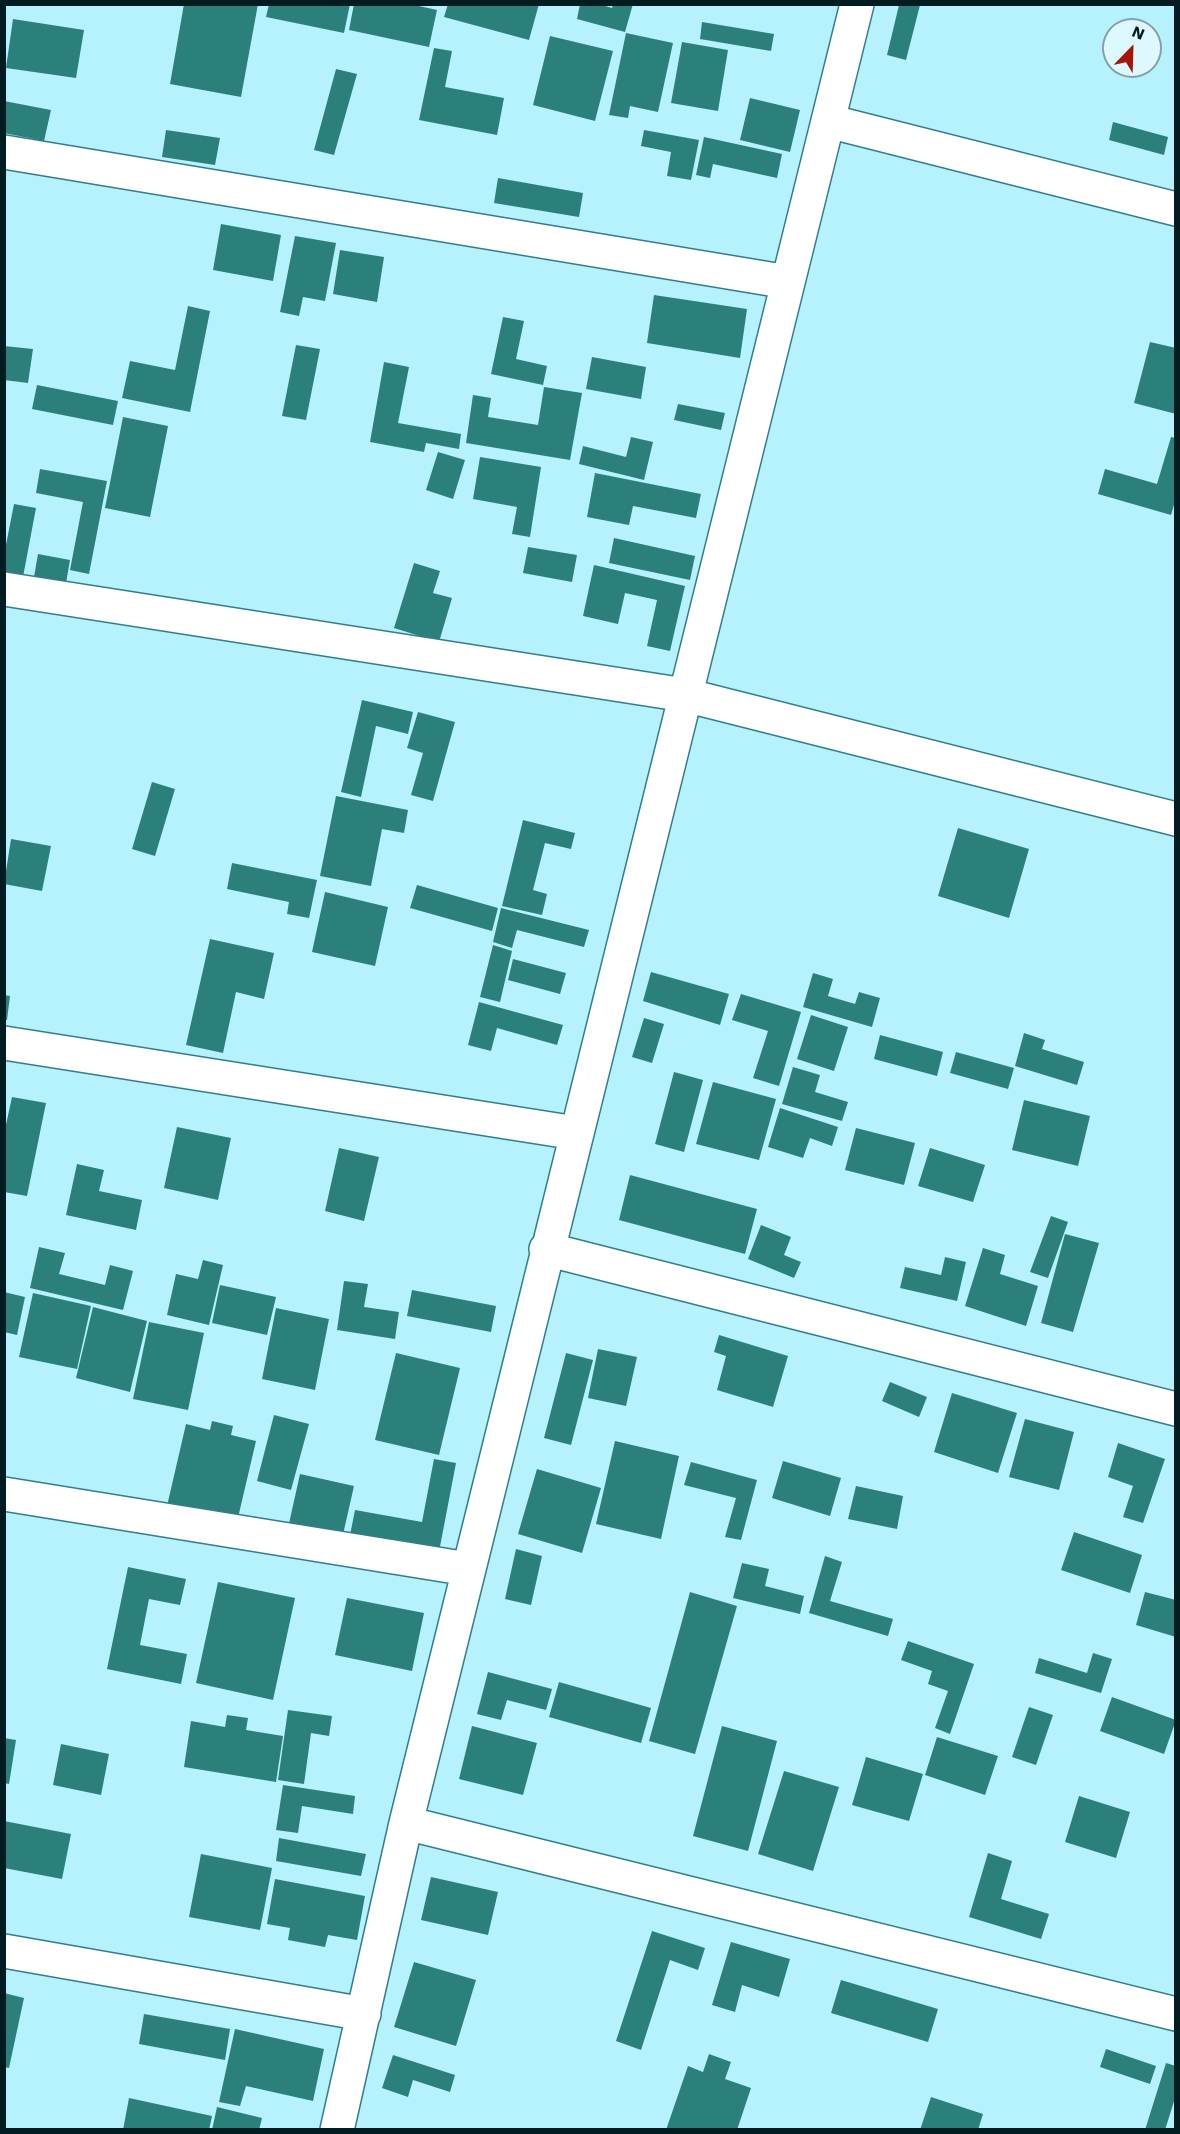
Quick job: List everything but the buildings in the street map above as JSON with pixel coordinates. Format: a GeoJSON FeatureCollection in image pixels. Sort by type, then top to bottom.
{"type":"FeatureCollection","features":[{"type":"Feature","properties":{"kind":"street"},"geometry":{"type":"LineString","coordinates":[[337,2130],[406,1823],[546,1249],[857,4]]}},
{"type":"Feature","properties":{"kind":"street"},"geometry":{"type":"LineString","coordinates":[[828,121],[1176,209]]}},
{"type":"Feature","properties":{"kind":"street"},"geometry":{"type":"LineString","coordinates":[[4,152],[788,282]]}},
{"type":"Feature","properties":{"kind":"street"},"geometry":{"type":"LineString","coordinates":[[4,589],[685,695],[1176,819]]}},
{"type":"Feature","properties":{"kind":"street"},"geometry":{"type":"LineString","coordinates":[[4,1043],[576,1133]]}},
{"type":"Feature","properties":{"kind":"street"},"geometry":{"type":"LineString","coordinates":[[546,1249],[1176,1409]]}},
{"type":"Feature","properties":{"kind":"street"},"geometry":{"type":"LineString","coordinates":[[4,1494],[468,1569]]}},
{"type":"Feature","properties":{"kind":"street"},"geometry":{"type":"LineString","coordinates":[[406,1823],[1176,2014]]}},
{"type":"Feature","properties":{"kind":"street"},"geometry":{"type":"LineString","coordinates":[[4,1951],[364,2014]]}}]}
